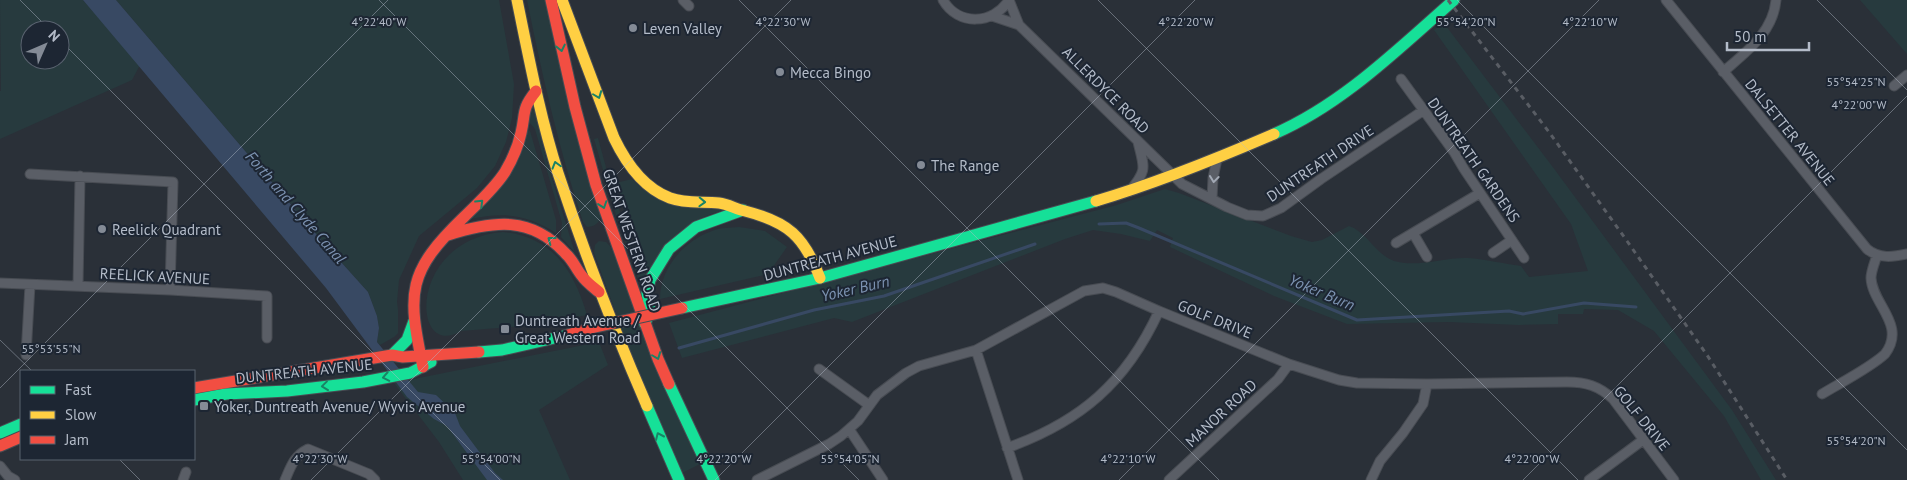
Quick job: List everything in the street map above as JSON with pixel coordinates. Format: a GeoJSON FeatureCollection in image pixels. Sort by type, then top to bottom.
{"type":"FeatureCollection","features":[{"type":"Feature","properties":{"kind":"main road"},"geometry":{"type":"LineString","coordinates":[[518,0],[536,90],[558,172],[601,294],[644,402],[679,480]]}},
{"type":"Feature","properties":{"kind":"main road","name":"GREAT WESTERN ROAD"},"geometry":{"type":"LineString","coordinates":[[551,0],[575,107],[596,185],[670,386],[714,480]]}},
{"type":"Feature","properties":{"kind":"main road"},"geometry":{"type":"LineString","coordinates":[[562,0],[614,138],[623,157],[637,176],[662,194],[679,201],[732,204],[743,210],[771,217],[794,233],[810,252],[820,278]]}},
{"type":"Feature","properties":{"kind":"main road","name":"DUNTREATH AVENUE"},"geometry":{"type":"LineString","coordinates":[[195,388],[397,356],[502,350],[591,328],[820,278],[1130,191],[1217,159],[1281,131],[1323,108],[1378,67],[1454,0]]}},
{"type":"Feature","properties":{"kind":"main road"},"geometry":{"type":"LineString","coordinates":[[423,366],[412,300],[414,284],[419,270],[426,257],[485,198],[501,179],[520,137],[524,110],[536,90]]}},
{"type":"Feature","properties":{"kind":"main road"},"geometry":{"type":"LineString","coordinates":[[646,324],[650,310],[647,293],[650,280],[669,249],[696,227],[743,210]]}},
{"type":"Feature","properties":{"kind":"main road"},"geometry":{"type":"LineString","coordinates":[[445,236],[494,222],[512,223],[527,227],[555,242],[566,253],[582,277],[601,294]]}},
{"type":"Feature","properties":{"kind":"main road"},"geometry":{"type":"LineString","coordinates":[[397,356],[414,320]]}},
{"type":"Feature","properties":{"kind":"main road","name":"DUNTREATH AVENUE"},"geometry":{"type":"LineString","coordinates":[[195,400],[226,394],[287,391],[363,382],[410,373],[443,354]]}},
{"type":"Feature","properties":{"kind":"main road"},"geometry":{"type":"LineString","coordinates":[[0,433],[20,424]]}},
{"type":"Feature","properties":{"kind":"main road"},"geometry":{"type":"LineString","coordinates":[[0,446],[20,437]]}},
{"type":"Feature","properties":{"kind":"street","name":"ALLERDYCE ROAD"},"geometry":{"type":"LineString","coordinates":[[942,0],[952,11],[966,18],[980,20],[992,16],[1004,8],[1009,0]]}},
{"type":"Feature","properties":{"kind":"street","name":"ALLERDYCE ROAD"},"geometry":{"type":"LineString","coordinates":[[1009,0],[1019,25],[1174,176]]}},
{"type":"Feature","properties":{"kind":"street","name":"DALSETTER AVENUE"},"geometry":{"type":"LineString","coordinates":[[1666,0],[1867,249],[1877,255]]}},
{"type":"Feature","properties":{"kind":"street"},"geometry":{"type":"LineString","coordinates":[[1724,72],[1752,48],[1766,32],[1776,0]]}},
{"type":"Feature","properties":{"kind":"street","name":"ALLERDYCE ROAD"},"geometry":{"type":"LineString","coordinates":[[992,16],[1019,25]]}},
{"type":"Feature","properties":{"kind":"street"},"geometry":{"type":"LineString","coordinates":[[1894,86],[1907,75]]}},
{"type":"Feature","properties":{"kind":"street","name":"DUNTREATH GARDENS"},"geometry":{"type":"LineString","coordinates":[[1400,79],[1454,152],[1524,258]]}},
{"type":"Feature","properties":{"kind":"street","name":"DUNTREATH DRIVE"},"geometry":{"type":"LineString","coordinates":[[1174,176],[1182,184],[1247,215],[1263,216],[1272,213],[1424,110]]}},
{"type":"Feature","properties":{"kind":"street"},"geometry":{"type":"LineString","coordinates":[[1130,191],[1141,177],[1144,168],[1138,141]]}},
{"type":"Feature","properties":{"kind":"street"},"geometry":{"type":"LineString","coordinates":[[1212,199],[1213,178],[1217,159]]}},
{"type":"Feature","properties":{"kind":"street"},"geometry":{"type":"LineString","coordinates":[[30,174],[173,182],[170,290]]}},
{"type":"Feature","properties":{"kind":"street"},"geometry":{"type":"LineString","coordinates":[[78,286],[80,176]]}},
{"type":"Feature","properties":{"kind":"street"},"geometry":{"type":"LineString","coordinates":[[1396,243],[1480,193]]}},
{"type":"Feature","properties":{"kind":"street"},"geometry":{"type":"LineString","coordinates":[[1412,233],[1427,256]]}},
{"type":"Feature","properties":{"kind":"street"},"geometry":{"type":"LineString","coordinates":[[1493,253],[1512,240]]}},
{"type":"Feature","properties":{"kind":"street"},"geometry":{"type":"LineString","coordinates":[[1822,394],[1884,356],[1895,340],[1896,329],[1894,319],[1871,279],[1877,255],[1886,257],[1907,254]]}},
{"type":"Feature","properties":{"kind":"street","name":"REELICK AVENUE"},"geometry":{"type":"LineString","coordinates":[[0,283],[267,296],[267,338]]}},
{"type":"Feature","properties":{"kind":"street"},"geometry":{"type":"LineString","coordinates":[[26,355],[30,284]]}},
{"type":"Feature","properties":{"kind":"street","name":"GOLF DRIVE"},"geometry":{"type":"LineString","coordinates":[[757,480],[829,444],[858,421],[878,395],[906,373],[919,366],[976,350],[1084,291],[1094,288],[1116,292],[1316,374],[1357,383],[1568,382],[1590,384],[1605,392],[1612,400],[1674,480]]}},
{"type":"Feature","properties":{"kind":"street"},"geometry":{"type":"LineString","coordinates":[[1007,448],[1033,439],[1069,420],[1107,389],[1140,347],[1159,311]]}},
{"type":"Feature","properties":{"kind":"street"},"geometry":{"type":"LineString","coordinates":[[976,350],[1018,480]]}},
{"type":"Feature","properties":{"kind":"street","name":"MANOR ROAD"},"geometry":{"type":"LineString","coordinates":[[1169,480],[1278,379],[1289,364]]}},
{"type":"Feature","properties":{"kind":"street"},"geometry":{"type":"LineString","coordinates":[[819,369],[869,405]]}},
{"type":"Feature","properties":{"kind":"street"},"geometry":{"type":"LineString","coordinates":[[1371,480],[1380,461],[1423,404],[1427,384]]}},
{"type":"Feature","properties":{"kind":"street"},"geometry":{"type":"LineString","coordinates":[[849,429],[882,480]]}},
{"type":"Feature","properties":{"kind":"street"},"geometry":{"type":"LineString","coordinates":[[1589,480],[1644,440]]}},
{"type":"Feature","properties":{"kind":"street"},"geometry":{"type":"LineString","coordinates":[[285,480],[294,459],[308,449],[368,474],[375,480]]}},
{"type":"Feature","properties":{"kind":"street"},"geometry":{"type":"LineString","coordinates":[[0,466],[8,476],[15,480]]}},
{"type":"Feature","properties":{"kind":"green space"},"geometry":{"type":"Polygon","coordinates":[[[0,0],[83,0],[140,65],[132,80],[0,139],[0,0]]]}},
{"type":"Feature","properties":{"kind":"green space"},"geometry":{"type":"Polygon","coordinates":[[[116,0],[499,0],[514,84],[512,118],[506,142],[495,166],[477,188],[419,236],[399,280],[397,302],[398,333],[394,337],[380,345],[377,342],[379,328],[377,316],[368,292],[116,0]]]}},
{"type":"Feature","properties":{"kind":"green space"},"geometry":{"type":"Polygon","coordinates":[[[527,0],[546,0],[601,217],[598,223],[592,226],[587,227],[583,222],[566,167],[545,84],[527,0]]]}},
{"type":"Feature","properties":{"kind":"green space"},"geometry":{"type":"Polygon","coordinates":[[[1860,0],[1907,0],[1907,54],[1860,0]]]}},
{"type":"Feature","properties":{"kind":"green space"},"geometry":{"type":"Polygon","coordinates":[[[1443,22],[1732,410],[1776,480],[1761,480],[1724,416],[1654,331],[1618,310],[1584,309],[1583,314],[1558,314],[1558,324],[1519,325],[1449,322],[1347,324],[1274,296],[1170,247],[1173,238],[1157,230],[1150,241],[1093,230],[1065,239],[852,322],[834,318],[682,358],[669,323],[1117,205],[1165,189],[1312,242],[1322,240],[1349,226],[1361,233],[1387,258],[1403,263],[1422,263],[1459,258],[1474,259],[1521,266],[1529,277],[1588,271],[1571,224],[1434,30],[1443,22]]]}},
{"type":"Feature","properties":{"kind":"green space"},"geometry":{"type":"Polygon","coordinates":[[[531,98],[547,162],[575,253],[561,237],[562,223],[535,129],[528,121],[531,98]]]}},
{"type":"Feature","properties":{"kind":"green space"},"geometry":{"type":"Polygon","coordinates":[[[527,129],[530,131],[556,220],[556,233],[535,222],[514,216],[504,215],[470,219],[527,129]]]}},
{"type":"Feature","properties":{"kind":"green space"},"geometry":{"type":"Polygon","coordinates":[[[598,138],[610,182],[638,265],[646,274],[641,287],[616,215],[594,139],[598,138]]]}},
{"type":"Feature","properties":{"kind":"green space"},"geometry":{"type":"Polygon","coordinates":[[[632,179],[638,185],[729,209],[703,218],[682,230],[665,247],[649,269],[643,265],[616,183],[632,179]]]}},
{"type":"Feature","properties":{"kind":"green space"},"geometry":{"type":"Polygon","coordinates":[[[739,227],[765,231],[787,247],[768,274],[660,299],[664,277],[669,266],[683,249],[692,241],[712,231],[722,228],[739,227]]]}},
{"type":"Feature","properties":{"kind":"green space"},"geometry":{"type":"Polygon","coordinates":[[[503,232],[520,235],[535,241],[558,258],[568,270],[582,299],[587,315],[534,325],[461,331],[445,336],[433,329],[427,315],[427,296],[434,275],[449,255],[472,240],[503,232]]]}},
{"type":"Feature","properties":{"kind":"green space"},"geometry":{"type":"Polygon","coordinates":[[[599,241],[606,242],[611,247],[700,464],[682,473],[645,392],[594,253],[595,245],[599,241]]]}},
{"type":"Feature","properties":{"kind":"green space"},"geometry":{"type":"Polygon","coordinates":[[[599,342],[608,365],[539,410],[570,480],[463,480],[439,442],[394,383],[599,342]]]}},
{"type":"Feature","properties":{"kind":"water"},"geometry":{"type":"Polygon","coordinates":[[[83,0],[116,0],[368,292],[377,316],[379,328],[377,342],[418,392],[436,395],[455,413],[460,426],[495,473],[503,480],[487,480],[447,426],[434,419],[407,397],[326,288],[83,0]]]}},
{"type":"Feature","properties":{"kind":"waterway","name":"Yoker Burn"},"geometry":{"type":"LineString","coordinates":[[1099,224],[1126,223],[1357,320],[1509,311],[1523,314],[1584,303],[1636,307]]}},
{"type":"Feature","properties":{"kind":"waterway","name":"Yoker Burn"},"geometry":{"type":"LineString","coordinates":[[679,348],[814,310],[884,296],[1035,244]]}},
{"type":"Feature","properties":{"kind":"railway"},"geometry":{"type":"LineString","coordinates":[[1448,0],[1549,132],[1627,241],[1707,355],[1787,480]]}},
{"type":"Feature","properties":{"kind":"traffic: fast"},"geometry":{"type":"LineString","coordinates":[[1274,134],[1299,122],[1347,91],[1391,56],[1454,0]]}},
{"type":"Feature","properties":{"kind":"traffic: fast"},"geometry":{"type":"LineString","coordinates":[[682,308],[820,278],[1096,201]]}},
{"type":"Feature","properties":{"kind":"traffic: fast"},"geometry":{"type":"LineString","coordinates":[[645,324],[650,310],[647,293],[650,280],[669,249],[696,227],[743,210]]}},
{"type":"Feature","properties":{"kind":"traffic: fast"},"geometry":{"type":"LineString","coordinates":[[392,355],[407,340],[414,321]]}},
{"type":"Feature","properties":{"kind":"traffic: fast"},"geometry":{"type":"LineString","coordinates":[[479,352],[502,350],[568,335]]}},
{"type":"Feature","properties":{"kind":"traffic: fast"},"geometry":{"type":"LineString","coordinates":[[195,400],[226,394],[287,391],[363,382],[410,373],[431,362]]}},
{"type":"Feature","properties":{"kind":"traffic: fast"},"geometry":{"type":"LineString","coordinates":[[669,384],[714,480]]}},
{"type":"Feature","properties":{"kind":"traffic: fast"},"geometry":{"type":"LineString","coordinates":[[647,406],[679,480]]}},
{"type":"Feature","properties":{"kind":"traffic: fast"},"geometry":{"type":"LineString","coordinates":[[0,433],[20,424]]}},
{"type":"Feature","properties":{"kind":"traffic: slow"},"geometry":{"type":"LineString","coordinates":[[517,0],[540,109],[558,173],[600,291],[647,406]]}},
{"type":"Feature","properties":{"kind":"traffic: slow"},"geometry":{"type":"LineString","coordinates":[[562,0],[614,138],[636,174],[660,194],[670,198],[688,202],[713,202],[773,220],[793,233],[801,241],[808,251],[820,278]]}},
{"type":"Feature","properties":{"kind":"traffic: slow"},"geometry":{"type":"LineString","coordinates":[[1096,201],[1186,170],[1274,134]]}},
{"type":"Feature","properties":{"kind":"traffic: jam"},"geometry":{"type":"LineString","coordinates":[[551,0],[575,107],[596,185],[658,359],[669,384]]}},
{"type":"Feature","properties":{"kind":"traffic: jam"},"geometry":{"type":"LineString","coordinates":[[423,367],[415,320],[414,301],[416,284],[422,269],[431,253],[445,236],[491,190],[505,172],[518,143],[526,107],[536,91]]}},
{"type":"Feature","properties":{"kind":"traffic: jam"},"geometry":{"type":"LineString","coordinates":[[448,235],[496,225],[525,227],[553,241],[568,256],[586,280],[599,292]]}},
{"type":"Feature","properties":{"kind":"traffic: jam"},"geometry":{"type":"LineString","coordinates":[[568,335],[591,328],[682,308]]}},
{"type":"Feature","properties":{"kind":"traffic: jam"},"geometry":{"type":"LineString","coordinates":[[195,388],[392,355],[403,357],[479,352]]}},
{"type":"Feature","properties":{"kind":"traffic: jam"},"geometry":{"type":"LineString","coordinates":[[0,446],[20,437]]}},
{"type":"Feature","properties":{"kind":"place","name":"Leven Valley"},"geometry":{"type":"Point","coordinates":[633,28]}},
{"type":"Feature","properties":{"kind":"place","name":"Mecca Bingo"},"geometry":{"type":"Point","coordinates":[780,72]}},
{"type":"Feature","properties":{"kind":"place","name":"The Range"},"geometry":{"type":"Point","coordinates":[921,165]}},
{"type":"Feature","properties":{"kind":"place","name":"Reelick Quadrant"},"geometry":{"type":"Point","coordinates":[102,229]}},
{"type":"Feature","properties":{"kind":"place","name":"Duntreath Avenue / Great Western Road"},"geometry":{"type":"Point","coordinates":[505,329]}},
{"type":"Feature","properties":{"kind":"place","name":"Yoker, Duntreath Avenue/ Wyvis Avenue"},"geometry":{"type":"Point","coordinates":[204,406]}},
{"type":"Feature","properties":{"kind":"water label","name":"Forth and Clyde Canal"},"geometry":{"type":"Point","coordinates":[296,207]}}]}
